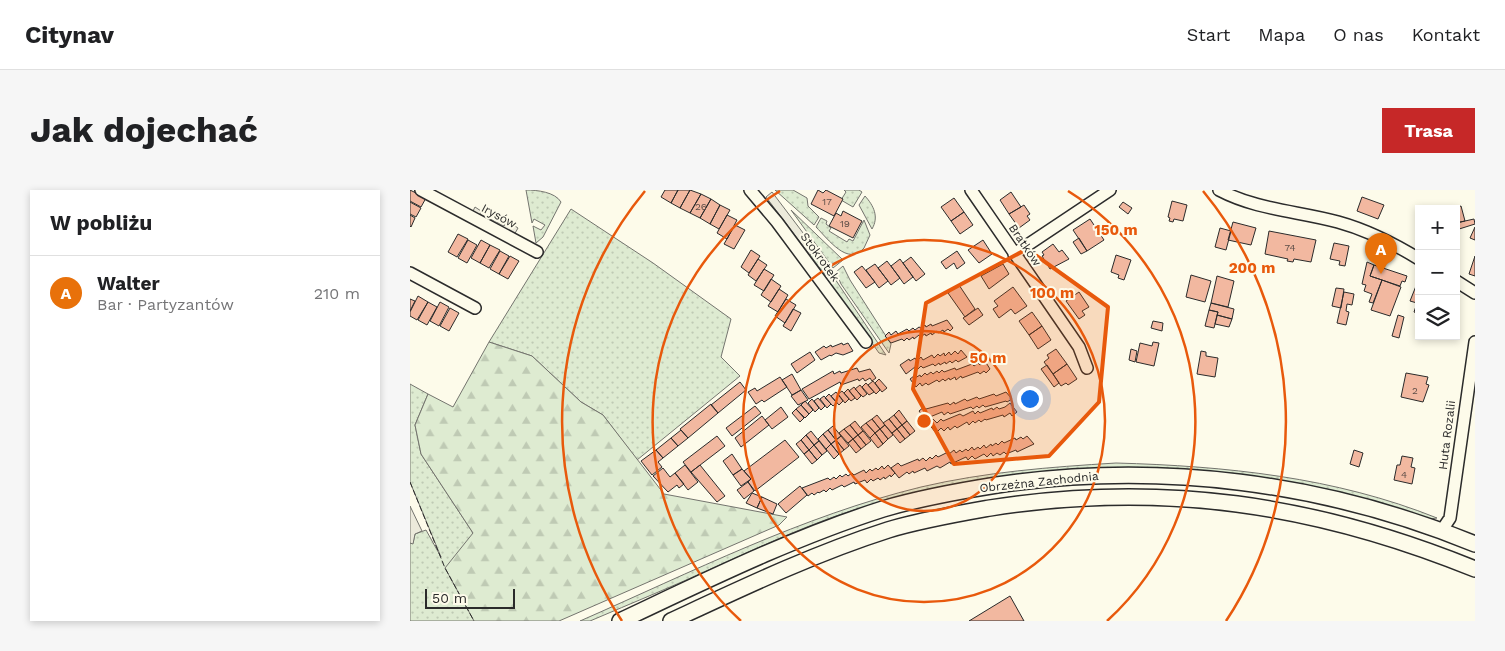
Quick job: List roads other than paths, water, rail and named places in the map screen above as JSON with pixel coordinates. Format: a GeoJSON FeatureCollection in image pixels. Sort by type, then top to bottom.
{"type":"FeatureCollection","features":[{"type":"Feature","properties":{"kind":"street","name":"Irysów"},"geometry":{"type":"LineString","coordinates":[[421,190],[537,252]]}},
{"type":"Feature","properties":{"kind":"street","name":"Stokrotek"},"geometry":{"type":"LineString","coordinates":[[750,190],[777,222],[866,342]]}},
{"type":"Feature","properties":{"kind":"street","name":"Bratków"},"geometry":{"type":"LineString","coordinates":[[971,190],[1078,347],[1087,368]]}},
{"type":"Feature","properties":{"kind":"street"},"geometry":{"type":"LineString","coordinates":[[1014,254],[1110,190]]}},
{"type":"Feature","properties":{"kind":"street"},"geometry":{"type":"LineString","coordinates":[[1219,190],[1258,205],[1352,226],[1387,241],[1415,257]]}},
{"type":"Feature","properties":{"kind":"street"},"geometry":{"type":"LineString","coordinates":[[410,274],[476,308]]}},
{"type":"Feature","properties":{"kind":"street"},"geometry":{"type":"LineString","coordinates":[[1460,284],[1475,293]]}},
{"type":"Feature","properties":{"kind":"street","name":"Huta Rozalii"},"geometry":{"type":"LineString","coordinates":[[1442,530],[1450,518],[1475,342]]}},
{"type":"Feature","properties":{"kind":"street","name":"Obrzeżna Zachodnia"},"geometry":{"type":"LineString","coordinates":[[620,621],[768,551],[885,509],[930,497],[1027,481],[1127,475],[1174,476],[1258,484],[1353,503],[1442,530],[1475,544]]}},
{"type":"Feature","properties":{"kind":"street","name":"Obrzeżna Zachodnia"},"geometry":{"type":"LineString","coordinates":[[671,621],[778,571],[890,530],[982,510],[1076,497],[1147,496],[1213,500],[1298,513],[1390,536],[1475,569]]}},
{"type":"Feature","properties":{"kind":"place","name":"Walter"},"geometry":{"type":"Point","coordinates":[1381,274]}}]}
